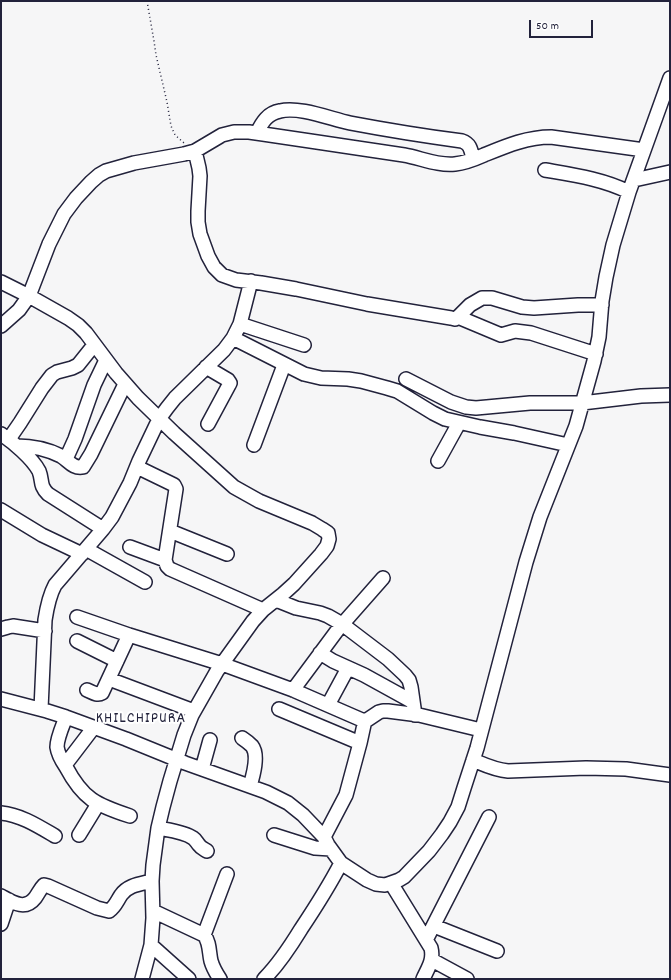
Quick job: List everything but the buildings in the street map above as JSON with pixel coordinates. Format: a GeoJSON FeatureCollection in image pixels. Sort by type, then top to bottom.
{"type":"FeatureCollection","features":[{"type":"Feature","properties":{"kind":"street"},"geometry":{"type":"LineString","coordinates":[[1,699],[66,717],[126,739],[176,760],[266,792],[288,803],[303,815],[324,837],[341,863],[366,880],[376,884],[385,885],[404,876],[415,866],[429,851],[450,822],[458,807],[473,760],[526,562],[540,517],[576,426],[596,354],[606,277],[613,245],[644,150],[670,78]]}},
{"type":"Feature","properties":{"kind":"street"},"geometry":{"type":"LineString","coordinates":[[257,133],[266,118],[273,113],[290,109],[368,126],[462,141],[469,145],[473,160]]}},
{"type":"Feature","properties":{"kind":"street"},"geometry":{"type":"LineString","coordinates":[[362,148],[368,126]]}},
{"type":"Feature","properties":{"kind":"street"},"geometry":{"type":"LineString","coordinates":[[1,326],[19,310],[29,296],[49,244],[64,214],[76,198],[95,178],[106,171],[134,163],[195,151],[222,135],[234,132],[257,133],[362,148],[449,165],[473,160],[516,143],[539,137],[551,136],[644,150]]}},
{"type":"Feature","properties":{"kind":"street"},"geometry":{"type":"LineString","coordinates":[[195,151],[200,176],[198,222],[200,234],[208,256],[214,267],[222,275],[236,280],[251,281],[296,289],[367,304],[451,318],[458,317],[501,335],[515,331],[531,334],[596,354]]}},
{"type":"Feature","properties":{"kind":"street"},"geometry":{"type":"LineString","coordinates":[[545,170],[599,180],[620,187],[632,186],[670,172]]}},
{"type":"Feature","properties":{"kind":"street"},"geometry":{"type":"LineString","coordinates":[[41,709],[46,610],[51,592],[55,585],[103,529],[122,499],[159,419],[175,398],[224,350],[233,338],[240,324],[251,281]]}},
{"type":"Feature","properties":{"kind":"street"},"geometry":{"type":"LineString","coordinates":[[1,282],[29,296],[78,325],[138,398],[234,487],[244,494],[259,501],[312,523],[328,533],[329,539],[327,546],[321,554],[294,584],[253,620],[222,664],[194,711],[176,760],[158,828],[152,881],[153,912],[151,945],[142,979]]}},
{"type":"Feature","properties":{"kind":"street"},"geometry":{"type":"LineString","coordinates":[[458,317],[470,304],[482,298],[492,298],[522,307],[534,308],[602,305]]}},
{"type":"Feature","properties":{"kind":"street"},"geometry":{"type":"LineString","coordinates":[[240,324],[304,345]]}},
{"type":"Feature","properties":{"kind":"street"},"geometry":{"type":"LineString","coordinates":[[233,338],[304,374],[315,377],[361,381],[387,388],[404,395],[433,414],[445,419],[568,445]]}},
{"type":"Feature","properties":{"kind":"street"},"geometry":{"type":"LineString","coordinates":[[9,440],[52,375],[78,365],[94,345]]}},
{"type":"Feature","properties":{"kind":"street"},"geometry":{"type":"LineString","coordinates":[[66,459],[75,439],[94,385],[106,360]]}},
{"type":"Feature","properties":{"kind":"street"},"geometry":{"type":"LineString","coordinates":[[254,445],[284,365]]}},
{"type":"Feature","properties":{"kind":"street"},"geometry":{"type":"LineString","coordinates":[[206,367],[228,380],[230,383],[208,424]]}},
{"type":"Feature","properties":{"kind":"street"},"geometry":{"type":"LineString","coordinates":[[406,379],[452,402],[466,407],[476,408],[530,403],[582,403],[641,396],[670,395]]}},
{"type":"Feature","properties":{"kind":"street"},"geometry":{"type":"LineString","coordinates":[[9,440],[53,452],[66,459],[69,463],[82,468],[85,465],[125,384]]}},
{"type":"Feature","properties":{"kind":"street"},"geometry":{"type":"LineString","coordinates":[[438,461],[459,423]]}},
{"type":"Feature","properties":{"kind":"street"},"geometry":{"type":"LineString","coordinates":[[9,440],[38,469],[43,489],[48,494],[103,529]]}},
{"type":"Feature","properties":{"kind":"street"},"geometry":{"type":"LineString","coordinates":[[137,467],[174,485],[176,489],[165,560],[167,566],[170,569],[263,610]]}},
{"type":"Feature","properties":{"kind":"street"},"geometry":{"type":"LineString","coordinates":[[1,510],[42,535],[84,552],[145,582]]}},
{"type":"Feature","properties":{"kind":"street"},"geometry":{"type":"LineString","coordinates":[[170,531],[227,554]]}},
{"type":"Feature","properties":{"kind":"street"},"geometry":{"type":"LineString","coordinates":[[130,547],[165,560]]}},
{"type":"Feature","properties":{"kind":"street"},"geometry":{"type":"LineString","coordinates":[[293,690],[342,624],[383,578]]}},
{"type":"Feature","properties":{"kind":"street"},"geometry":{"type":"LineString","coordinates":[[276,600],[296,608],[320,612],[328,616],[342,624],[388,659],[409,680],[414,708]]}},
{"type":"Feature","properties":{"kind":"street"},"geometry":{"type":"LineString","coordinates":[[77,617],[222,664],[293,690],[365,720],[383,711],[414,708]]}},
{"type":"Feature","properties":{"kind":"street"},"geometry":{"type":"LineString","coordinates":[[1,629],[13,626],[45,631]]}},
{"type":"Feature","properties":{"kind":"street"},"geometry":{"type":"LineString","coordinates":[[87,690],[100,695],[102,693],[129,635]]}},
{"type":"Feature","properties":{"kind":"street"},"geometry":{"type":"LineString","coordinates":[[77,640],[117,661]]}},
{"type":"Feature","properties":{"kind":"street"},"geometry":{"type":"LineString","coordinates":[[320,654],[364,675],[414,708],[481,730]]}},
{"type":"Feature","properties":{"kind":"street"},"geometry":{"type":"LineString","coordinates":[[328,705],[348,668]]}},
{"type":"Feature","properties":{"kind":"street"},"geometry":{"type":"LineString","coordinates":[[109,679],[194,711]]}},
{"type":"Feature","properties":{"kind":"street"},"geometry":{"type":"LineString","coordinates":[[278,709],[360,743]]}},
{"type":"Feature","properties":{"kind":"street"},"geometry":{"type":"LineString","coordinates":[[66,717],[58,744],[59,753],[72,779],[86,795],[98,804],[130,816]]}},
{"type":"Feature","properties":{"kind":"street"},"geometry":{"type":"LineString","coordinates":[[324,837],[346,795],[365,720]]}},
{"type":"Feature","properties":{"kind":"street"},"geometry":{"type":"LineString","coordinates":[[65,765],[94,727]]}},
{"type":"Feature","properties":{"kind":"street"},"geometry":{"type":"LineString","coordinates":[[242,738],[253,747],[255,751],[255,765],[250,786]]}},
{"type":"Feature","properties":{"kind":"street"},"geometry":{"type":"LineString","coordinates":[[202,769],[210,740]]}},
{"type":"Feature","properties":{"kind":"street"},"geometry":{"type":"LineString","coordinates":[[473,760],[490,768],[508,771],[593,768],[626,769],[670,774]]}},
{"type":"Feature","properties":{"kind":"street"},"geometry":{"type":"LineString","coordinates":[[79,835],[98,804]]}},
{"type":"Feature","properties":{"kind":"street"},"geometry":{"type":"LineString","coordinates":[[1,812],[25,819],[55,836]]}},
{"type":"Feature","properties":{"kind":"street"},"geometry":{"type":"LineString","coordinates":[[426,940],[489,818]]}},
{"type":"Feature","properties":{"kind":"street"},"geometry":{"type":"LineString","coordinates":[[158,828],[192,837],[197,841],[201,848],[207,851]]}},
{"type":"Feature","properties":{"kind":"street"},"geometry":{"type":"LineString","coordinates":[[274,835],[315,848],[331,849]]}},
{"type":"Feature","properties":{"kind":"street"},"geometry":{"type":"LineString","coordinates":[[264,979],[280,962],[290,948],[319,902],[341,863]]}},
{"type":"Feature","properties":{"kind":"street"},"geometry":{"type":"LineString","coordinates":[[204,935],[227,874]]}},
{"type":"Feature","properties":{"kind":"street"},"geometry":{"type":"LineString","coordinates":[[1,924],[5,898],[22,905],[27,905],[35,898],[44,885],[97,908],[109,911],[113,908],[124,891],[131,886],[152,881]]}},
{"type":"Feature","properties":{"kind":"street"},"geometry":{"type":"LineString","coordinates":[[391,883],[433,953],[432,960],[423,979]]}},
{"type":"Feature","properties":{"kind":"street"},"geometry":{"type":"LineString","coordinates":[[153,912],[204,935],[208,941],[211,962],[219,979]]}},
{"type":"Feature","properties":{"kind":"street"},"geometry":{"type":"LineString","coordinates":[[434,926],[497,951]]}},
{"type":"Feature","properties":{"kind":"street"},"geometry":{"type":"LineString","coordinates":[[151,945],[189,979]]}},
{"type":"Feature","properties":{"kind":"street"},"geometry":{"type":"LineString","coordinates":[[432,960],[467,979]]}},
{"type":"Feature","properties":{"kind":"path"},"geometry":{"type":"LineString","coordinates":[[147,1],[156,55],[171,126],[175,135],[195,151]]}},
{"type":"Feature","properties":{"kind":"district","name":"KHILCHIPURA"},"geometry":{"type":"Point","coordinates":[141,720]}}]}
